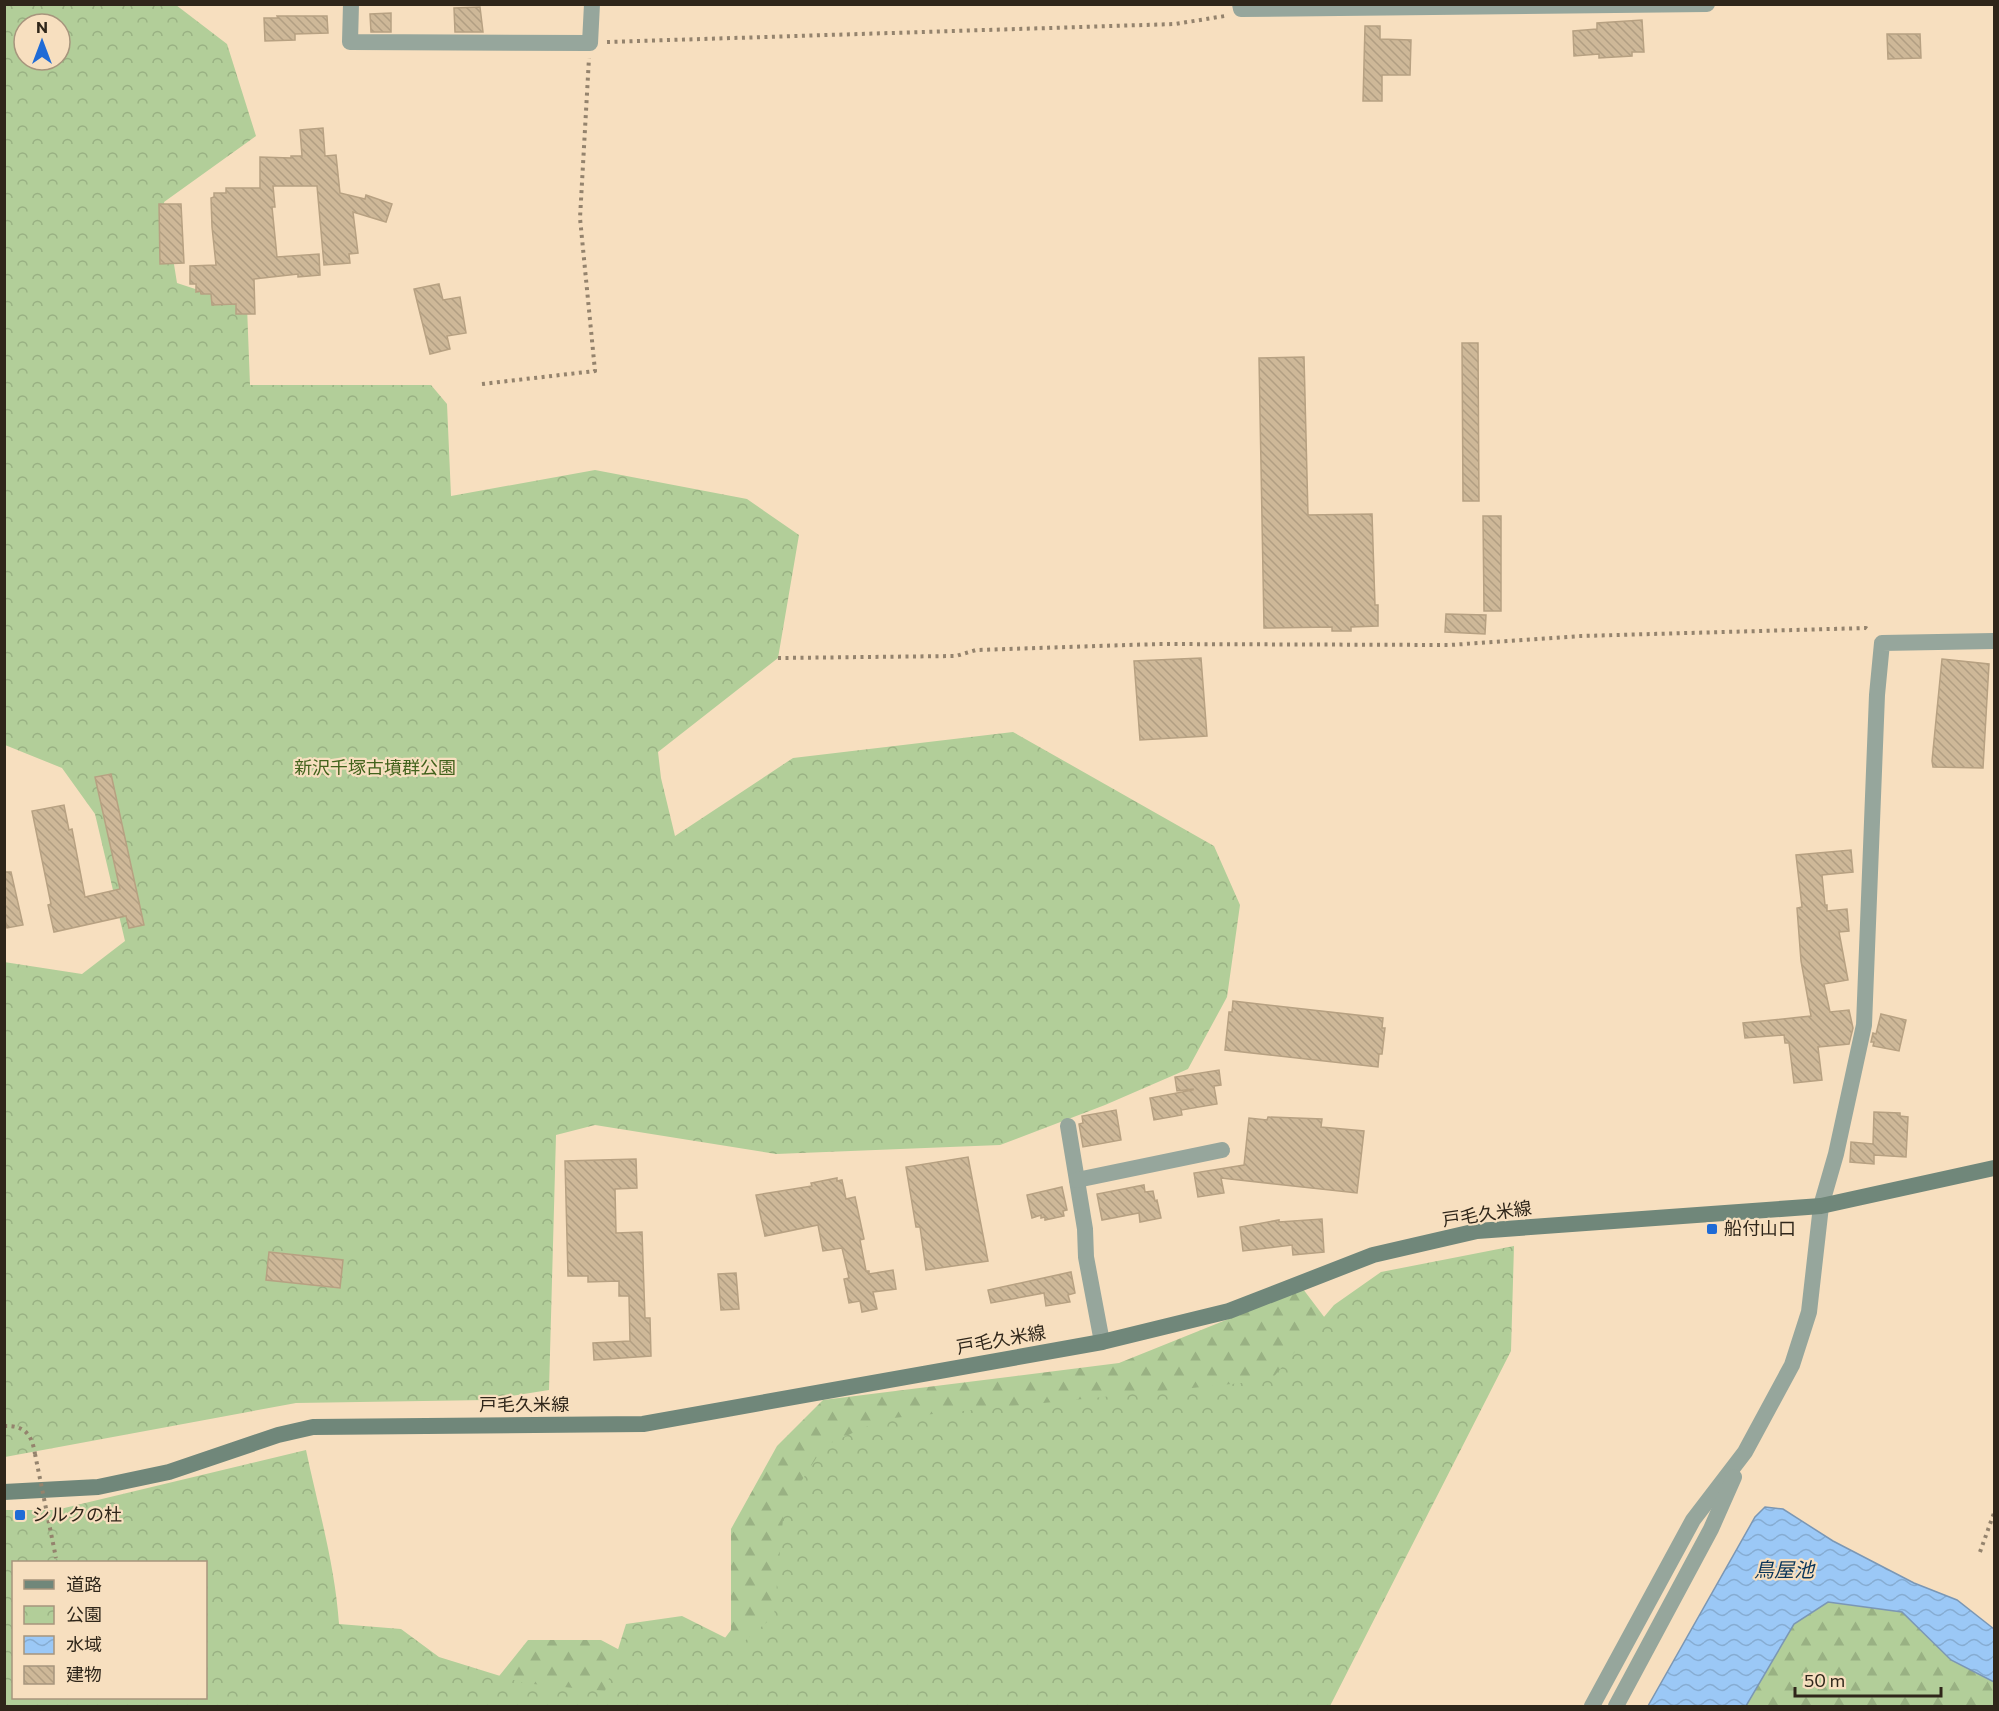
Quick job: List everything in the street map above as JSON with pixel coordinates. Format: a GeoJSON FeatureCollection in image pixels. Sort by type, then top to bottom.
{"type":"FeatureCollection","features":[{"type":"Feature","properties":{"kind":"main road","name":"戸毛久米線"},"geometry":{"type":"LineString","coordinates":[[4,1492],[98,1487],[169,1472],[278,1435],[313,1427],[643,1424],[1102,1342],[1229,1311],[1373,1255],[1477,1231],[1821,1206],[1995,1168]]}},
{"type":"Feature","properties":{"kind":"street"},"geometry":{"type":"LineString","coordinates":[[351,4],[350,42],[590,43],[592,4]]}},
{"type":"Feature","properties":{"kind":"street"},"geometry":{"type":"LineString","coordinates":[[1241,7],[1707,4]]}},
{"type":"Feature","properties":{"kind":"street"},"geometry":{"type":"LineString","coordinates":[[1616,1707],[1711,1529],[1745,1452],[1792,1365],[1809,1312],[1821,1206],[1836,1154],[1864,1025],[1877,695],[1882,643],[1995,641]]}},
{"type":"Feature","properties":{"kind":"street"},"geometry":{"type":"LineString","coordinates":[[1068,1126],[1085,1229],[1086,1257],[1102,1342]]}},
{"type":"Feature","properties":{"kind":"street"},"geometry":{"type":"LineString","coordinates":[[1077,1180],[1222,1150]]}},
{"type":"Feature","properties":{"kind":"street"},"geometry":{"type":"LineString","coordinates":[[1592,1707],[1693,1520],[1745,1452]]}},
{"type":"Feature","properties":{"kind":"path"},"geometry":{"type":"LineString","coordinates":[[482,384],[596,371],[580,218],[590,43],[1175,24],[1235,15],[1241,7]]}},
{"type":"Feature","properties":{"kind":"path"},"geometry":{"type":"LineString","coordinates":[[778,658],[956,656],[976,650],[1159,644],[1450,645],[1581,636],[1866,628],[1882,643]]}},
{"type":"Feature","properties":{"kind":"path"},"geometry":{"type":"LineString","coordinates":[[4,1426],[13,1425],[27,1430],[33,1440],[56,1558]]}},
{"type":"Feature","properties":{"kind":"path"},"geometry":{"type":"LineString","coordinates":[[1980,1551],[1995,1513]]}},
{"type":"Feature","properties":{"kind":"green space","name":"新沢千塚古墳群公園"},"geometry":{"type":"Polygon","coordinates":[[[5,4],[176,5],[227,44],[256,136],[164,202],[177,283],[247,306],[250,385],[431,385],[447,404],[451,496],[595,470],[747,499],[799,535],[778,658],[658,752],[661,778],[675,836],[793,758],[1013,732],[1214,846],[1240,905],[1227,997],[1188,1069],[1105,1105],[1000,1145],[776,1154],[595,1125],[556,1135],[549,1390],[487,1400],[296,1403],[5,1457],[4,962],[82,974],[125,941],[95,814],[62,768],[5,745],[5,4]]]}},
{"type":"Feature","properties":{"kind":"green space"},"geometry":{"type":"Polygon","coordinates":[[[1514,1246],[1511,1351],[1330,1706],[5,1706],[5,1510],[56,1510],[306,1450],[330,1558],[339,1624],[401,1629],[439,1657],[523,1683],[605,1691],[626,1624],[682,1616],[740,1645],[774,1616],[784,1508],[824,1446],[883,1419],[1271,1380],[1334,1305],[1381,1272],[1514,1246]]]}},
{"type":"Feature","properties":{"kind":"green space"},"geometry":{"type":"Polygon","coordinates":[[[1303,1289],[1331,1326],[1248,1640],[475,1706],[528,1640],[601,1640],[685,1685],[703,1667],[731,1630],[731,1529],[777,1446],[823,1400],[1119,1363],[1303,1289]]]}},
{"type":"Feature","properties":{"kind":"green space"},"geometry":{"type":"Polygon","coordinates":[[[1828,1602],[1902,1612],[1951,1659],[1994,1682],[1994,1706],[1746,1706],[1794,1624],[1828,1602]]]}},
{"type":"Feature","properties":{"kind":"water","name":"鳥屋池"},"geometry":{"type":"Polygon","coordinates":[[[1765,1507],[1783,1509],[1833,1541],[1914,1583],[1957,1600],[1994,1629],[1994,1682],[1951,1660],[1902,1612],[1828,1602],[1794,1624],[1746,1706],[1648,1706],[1755,1517],[1765,1507]]]}},
{"type":"Feature","properties":{"kind":"building"},"geometry":{"type":"Polygon","coordinates":[[[480,7],[483,32],[455,32],[454,8],[480,7]]]}},
{"type":"Feature","properties":{"kind":"building"},"geometry":{"type":"Polygon","coordinates":[[[391,13],[391,32],[371,32],[370,14],[391,13]]]}},
{"type":"Feature","properties":{"kind":"building"},"geometry":{"type":"Polygon","coordinates":[[[277,16],[327,16],[328,33],[295,34],[295,40],[265,41],[264,18],[278,18],[277,16]]]}},
{"type":"Feature","properties":{"kind":"building"},"geometry":{"type":"Polygon","coordinates":[[[1642,20],[1644,52],[1632,52],[1632,56],[1599,58],[1599,54],[1574,56],[1573,31],[1597,29],[1597,23],[1642,20]]]}},
{"type":"Feature","properties":{"kind":"building"},"geometry":{"type":"Polygon","coordinates":[[[1365,26],[1380,26],[1380,39],[1411,40],[1410,75],[1382,75],[1382,101],[1363,101],[1365,26]]]}},
{"type":"Feature","properties":{"kind":"building"},"geometry":{"type":"Polygon","coordinates":[[[1887,34],[1920,34],[1921,58],[1888,59],[1887,34]]]}},
{"type":"Feature","properties":{"kind":"building"},"geometry":{"type":"Polygon","coordinates":[[[323,128],[325,156],[336,155],[340,193],[365,199],[366,195],[392,204],[386,222],[353,212],[358,253],[349,254],[350,263],[324,265],[317,186],[273,186],[275,207],[272,207],[277,257],[319,254],[320,275],[298,277],[298,274],[254,279],[255,314],[236,314],[236,304],[212,305],[211,294],[196,292],[196,284],[190,284],[190,266],[216,265],[211,198],[214,197],[214,193],[226,193],[226,188],[260,188],[260,157],[302,156],[300,130],[323,128]]]}},
{"type":"Feature","properties":{"kind":"building"},"geometry":{"type":"Polygon","coordinates":[[[159,204],[181,204],[184,263],[160,264],[159,204]]]}},
{"type":"Feature","properties":{"kind":"building"},"geometry":{"type":"Polygon","coordinates":[[[439,284],[443,300],[460,297],[466,333],[447,336],[450,349],[430,354],[414,289],[439,284]]]}},
{"type":"Feature","properties":{"kind":"building"},"geometry":{"type":"Polygon","coordinates":[[[1462,343],[1478,343],[1479,501],[1463,501],[1462,343]]]}},
{"type":"Feature","properties":{"kind":"building"},"geometry":{"type":"Polygon","coordinates":[[[1304,357],[1308,515],[1372,514],[1375,605],[1378,605],[1378,626],[1351,627],[1351,631],[1332,631],[1332,627],[1264,628],[1259,358],[1304,357]]]}},
{"type":"Feature","properties":{"kind":"building"},"geometry":{"type":"Polygon","coordinates":[[[1483,516],[1501,516],[1501,611],[1484,611],[1483,516]]]}},
{"type":"Feature","properties":{"kind":"building"},"geometry":{"type":"Polygon","coordinates":[[[1446,614],[1486,615],[1485,634],[1445,632],[1446,614]]]}},
{"type":"Feature","properties":{"kind":"building"},"geometry":{"type":"Polygon","coordinates":[[[1201,658],[1207,736],[1140,740],[1134,661],[1201,658]]]}},
{"type":"Feature","properties":{"kind":"building"},"geometry":{"type":"Polygon","coordinates":[[[1942,659],[1989,664],[1983,768],[1933,767],[1942,659]]]}},
{"type":"Feature","properties":{"kind":"building"},"geometry":{"type":"Polygon","coordinates":[[[111,774],[144,925],[129,928],[126,916],[54,932],[48,905],[51,904],[32,811],[64,805],[69,830],[72,829],[85,897],[120,889],[95,777],[111,774]]]}},
{"type":"Feature","properties":{"kind":"building"},"geometry":{"type":"Polygon","coordinates":[[[1851,850],[1853,872],[1822,875],[1827,911],[1847,909],[1849,931],[1839,932],[1848,980],[1824,984],[1830,1012],[1849,1010],[1853,1028],[1849,1044],[1818,1047],[1822,1080],[1794,1083],[1789,1043],[1785,1043],[1784,1035],[1745,1038],[1743,1023],[1811,1016],[1801,961],[1797,908],[1802,907],[1796,855],[1851,850]]]}},
{"type":"Feature","properties":{"kind":"building"},"geometry":{"type":"Polygon","coordinates":[[[4,872],[11,872],[23,925],[7,928],[4,916],[4,872]]]}},
{"type":"Feature","properties":{"kind":"building"},"geometry":{"type":"Polygon","coordinates":[[[1233,1001],[1383,1018],[1382,1028],[1385,1028],[1378,1067],[1225,1050],[1229,1012],[1232,1012],[1233,1001]]]}},
{"type":"Feature","properties":{"kind":"building"},"geometry":{"type":"Polygon","coordinates":[[[1881,1014],[1906,1020],[1899,1051],[1873,1046],[1874,1042],[1871,1042],[1873,1033],[1876,1034],[1881,1014]]]}},
{"type":"Feature","properties":{"kind":"building"},"geometry":{"type":"Polygon","coordinates":[[[1219,1070],[1221,1085],[1214,1086],[1217,1104],[1181,1110],[1182,1115],[1154,1120],[1150,1098],[1193,1090],[1177,1091],[1175,1077],[1219,1070]]]}},
{"type":"Feature","properties":{"kind":"building"},"geometry":{"type":"Polygon","coordinates":[[[1116,1110],[1121,1140],[1083,1147],[1079,1124],[1083,1123],[1082,1116],[1116,1110]]]}},
{"type":"Feature","properties":{"kind":"building"},"geometry":{"type":"Polygon","coordinates":[[[1874,1112],[1900,1113],[1900,1116],[1908,1117],[1906,1157],[1874,1155],[1874,1164],[1850,1162],[1851,1142],[1873,1144],[1874,1112]]]}},
{"type":"Feature","properties":{"kind":"building"},"geometry":{"type":"Polygon","coordinates":[[[1268,1117],[1322,1119],[1321,1127],[1364,1131],[1357,1193],[1221,1178],[1224,1193],[1198,1197],[1194,1173],[1244,1165],[1249,1118],[1267,1120],[1268,1117]]]}},
{"type":"Feature","properties":{"kind":"building"},"geometry":{"type":"Polygon","coordinates":[[[968,1157],[988,1261],[926,1270],[920,1227],[916,1227],[906,1167],[968,1157]]]}},
{"type":"Feature","properties":{"kind":"building"},"geometry":{"type":"Polygon","coordinates":[[[636,1159],[637,1188],[615,1189],[616,1233],[642,1232],[645,1318],[650,1318],[651,1356],[594,1360],[593,1343],[630,1341],[629,1296],[619,1296],[619,1281],[588,1282],[588,1276],[568,1276],[565,1161],[636,1159]]]}},
{"type":"Feature","properties":{"kind":"building"},"geometry":{"type":"Polygon","coordinates":[[[837,1178],[837,1181],[842,1180],[846,1199],[855,1197],[864,1239],[860,1240],[866,1271],[869,1271],[869,1274],[893,1270],[896,1289],[873,1292],[877,1309],[862,1312],[860,1301],[849,1303],[844,1279],[849,1278],[842,1248],[823,1251],[818,1225],[765,1236],[756,1195],[812,1186],[811,1183],[837,1178]]]}},
{"type":"Feature","properties":{"kind":"building"},"geometry":{"type":"Polygon","coordinates":[[[1144,1185],[1145,1192],[1153,1191],[1161,1218],[1140,1222],[1139,1213],[1102,1220],[1097,1194],[1144,1185]]]}},
{"type":"Feature","properties":{"kind":"building"},"geometry":{"type":"Polygon","coordinates":[[[1062,1187],[1067,1210],[1063,1211],[1064,1216],[1045,1220],[1045,1217],[1041,1218],[1041,1215],[1032,1218],[1027,1195],[1062,1187]]]}},
{"type":"Feature","properties":{"kind":"building"},"geometry":{"type":"Polygon","coordinates":[[[1322,1219],[1324,1252],[1293,1255],[1292,1245],[1243,1251],[1240,1227],[1279,1220],[1279,1222],[1322,1219]]]}},
{"type":"Feature","properties":{"kind":"building"},"geometry":{"type":"Polygon","coordinates":[[[269,1252],[343,1260],[340,1288],[266,1280],[269,1252]]]}},
{"type":"Feature","properties":{"kind":"building"},"geometry":{"type":"Polygon","coordinates":[[[1071,1272],[1075,1293],[1068,1295],[1070,1302],[1046,1306],[1044,1293],[991,1303],[988,1290],[1071,1272]]]}},
{"type":"Feature","properties":{"kind":"building"},"geometry":{"type":"Polygon","coordinates":[[[736,1273],[739,1309],[721,1310],[718,1274],[736,1273]]]}},
{"type":"Feature","properties":{"kind":"place","name":"船付山口"},"geometry":{"type":"Point","coordinates":[1712,1229]}},
{"type":"Feature","properties":{"kind":"place","name":"シルクの杜"},"geometry":{"type":"Point","coordinates":[20,1515]}}]}
